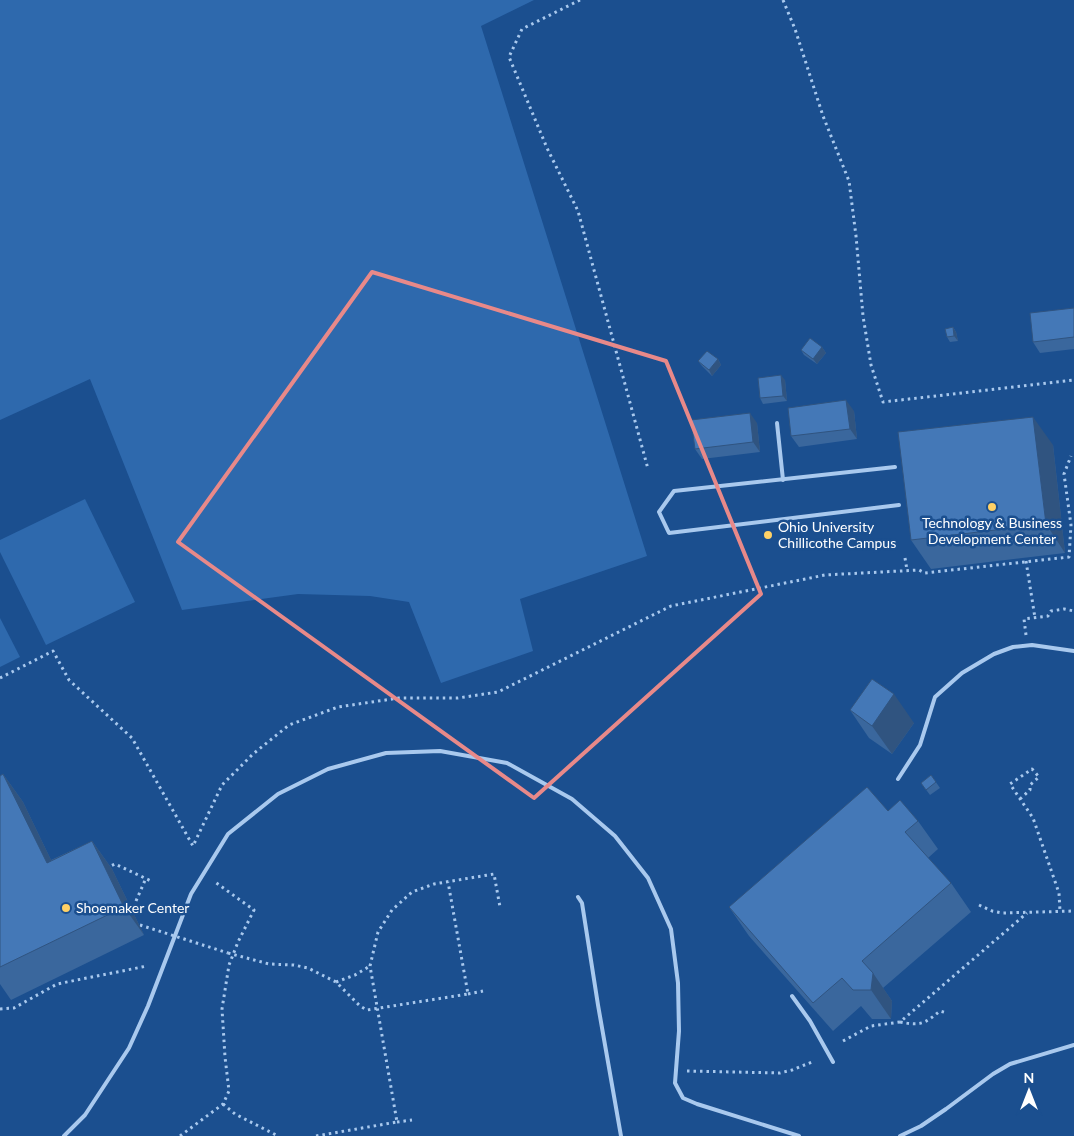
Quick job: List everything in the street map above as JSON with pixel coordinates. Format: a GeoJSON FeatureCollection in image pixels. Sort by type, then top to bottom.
{"type":"FeatureCollection","features":[{"type":"Feature","properties":{"kind":"lane"},"geometry":{"type":"LineString","coordinates":[[777,423],[783,480]]}},
{"type":"Feature","properties":{"kind":"lane"},"geometry":{"type":"LineString","coordinates":[[895,467],[674,492],[659,512],[668,533],[899,505]]}},
{"type":"Feature","properties":{"kind":"lane"},"geometry":{"type":"LineString","coordinates":[[898,779],[920,746],[934,697],[962,673],[994,654],[1013,647],[1032,645],[1074,651]]}},
{"type":"Feature","properties":{"kind":"lane"},"geometry":{"type":"LineString","coordinates":[[64,1136],[85,1114],[129,1048],[148,1006],[191,894],[228,834],[278,794],[328,769],[386,753],[440,752],[507,763],[572,799],[615,836],[648,878],[671,929],[678,984],[679,1031],[675,1083],[682,1098],[799,1136]]}},
{"type":"Feature","properties":{"kind":"lane"},"geometry":{"type":"LineString","coordinates":[[578,897],[582,903],[621,1136]]}},
{"type":"Feature","properties":{"kind":"lane"},"geometry":{"type":"LineString","coordinates":[[792,996],[810,1021],[833,1062]]}},
{"type":"Feature","properties":{"kind":"lane"},"geometry":{"type":"LineString","coordinates":[[900,1136],[927,1122],[981,1082],[1010,1064],[1074,1045]]}},
{"type":"Feature","properties":{"kind":"path"},"geometry":{"type":"LineString","coordinates":[[580,0],[522,29],[509,57],[548,148],[578,211],[648,469]]}},
{"type":"Feature","properties":{"kind":"path"},"geometry":{"type":"LineString","coordinates":[[783,0],[795,29],[823,116],[849,180],[863,316],[871,365],[883,402],[1074,380]]}},
{"type":"Feature","properties":{"kind":"path"},"geometry":{"type":"LineString","coordinates":[[193,846],[222,785],[253,754],[289,725],[338,707],[399,698],[458,698],[498,692],[671,606],[825,576],[907,570],[919,570],[926,573],[1069,557],[1071,525],[1064,474],[1071,456]]}},
{"type":"Feature","properties":{"kind":"path"},"geometry":{"type":"LineString","coordinates":[[905,558],[907,570]]}},
{"type":"Feature","properties":{"kind":"path"},"geometry":{"type":"LineString","coordinates":[[1026,561],[1036,618]]}},
{"type":"Feature","properties":{"kind":"path"},"geometry":{"type":"LineString","coordinates":[[1028,646],[1024,619],[1048,616],[1051,611],[1064,609],[1074,611]]}},
{"type":"Feature","properties":{"kind":"path"},"geometry":{"type":"LineString","coordinates":[[0,678],[53,651],[69,680],[132,738],[193,846],[194,853]]}},
{"type":"Feature","properties":{"kind":"path"},"geometry":{"type":"LineString","coordinates":[[1020,799],[1030,790],[1030,786],[1039,777],[1032,769],[1010,784],[1020,799],[1033,818],[1059,893],[1060,911]]}},
{"type":"Feature","properties":{"kind":"path"},"geometry":{"type":"LineString","coordinates":[[100,871],[115,864],[151,881]]}},
{"type":"Feature","properties":{"kind":"path"},"geometry":{"type":"LineString","coordinates":[[397,1122],[370,966],[378,932],[392,910],[412,892],[434,884],[494,874],[500,907]]}},
{"type":"Feature","properties":{"kind":"path"},"geometry":{"type":"LineString","coordinates":[[136,901],[146,878]]}},
{"type":"Feature","properties":{"kind":"path"},"geometry":{"type":"LineString","coordinates":[[180,1136],[223,1104],[230,1091],[224,1057],[222,1009],[229,965],[254,910],[215,882]]}},
{"type":"Feature","properties":{"kind":"path"},"geometry":{"type":"LineString","coordinates":[[448,882],[468,994]]}},
{"type":"Feature","properties":{"kind":"path"},"geometry":{"type":"LineString","coordinates":[[979,905],[1002,913],[1074,911]]}},
{"type":"Feature","properties":{"kind":"path"},"geometry":{"type":"LineString","coordinates":[[900,1022],[1027,913]]}},
{"type":"Feature","properties":{"kind":"path"},"geometry":{"type":"LineString","coordinates":[[140,925],[269,964],[294,965],[308,968],[336,982],[360,1006],[367,1010],[482,991]]}},
{"type":"Feature","properties":{"kind":"path"},"geometry":{"type":"LineString","coordinates":[[0,1009],[14,1008],[57,984],[147,966]]}},
{"type":"Feature","properties":{"kind":"path"},"geometry":{"type":"LineString","coordinates":[[336,982],[356,975],[370,966]]}},
{"type":"Feature","properties":{"kind":"path"},"geometry":{"type":"LineString","coordinates":[[843,1041],[871,1026],[900,1022],[910,1024],[926,1023],[940,1011],[947,1013]]}},
{"type":"Feature","properties":{"kind":"path"},"geometry":{"type":"LineString","coordinates":[[687,1071],[780,1073],[812,1062]]}},
{"type":"Feature","properties":{"kind":"path"},"geometry":{"type":"LineString","coordinates":[[223,1104],[235,1114],[278,1136]]}},
{"type":"Feature","properties":{"kind":"path"},"geometry":{"type":"LineString","coordinates":[[316,1136],[412,1120]]}},
{"type":"Feature","properties":{"kind":"highlighted area"},"geometry":{"type":"Polygon","coordinates":[[[372,272],[666,361],[761,594],[534,798],[178,542],[372,272]]]}},
{"type":"Feature","properties":{"kind":"shaded area"},"geometry":{"type":"Polygon","coordinates":[[[0,0],[534,0],[481,26],[647,556],[520,599],[533,651],[441,683],[409,602],[370,596],[298,594],[182,610],[90,379],[0,420],[0,0]]]}},
{"type":"Feature","properties":{"kind":"shaded area"},"geometry":{"type":"Polygon","coordinates":[[[85,499],[135,602],[46,645],[0,552],[0,540],[85,499]]]}},
{"type":"Feature","properties":{"kind":"shaded area"},"geometry":{"type":"Polygon","coordinates":[[[0,618],[20,657],[0,667],[0,618]]]}},
{"type":"Feature","properties":{"kind":"building"},"geometry":{"type":"Polygon","coordinates":[[[1074,308],[1074,337],[1033,342],[1030,313],[1074,308]]]}},
{"type":"Feature","properties":{"kind":"building"},"geometry":{"type":"Polygon","coordinates":[[[953,327],[954,336],[947,337],[945,329],[953,327]]]}},
{"type":"Feature","properties":{"kind":"building"},"geometry":{"type":"Polygon","coordinates":[[[810,338],[822,347],[813,359],[801,350],[810,338]]]}},
{"type":"Feature","properties":{"kind":"building"},"geometry":{"type":"Polygon","coordinates":[[[707,351],[718,359],[709,370],[698,361],[707,351]]]}},
{"type":"Feature","properties":{"kind":"building"},"geometry":{"type":"Polygon","coordinates":[[[781,375],[783,396],[760,398],[758,378],[781,375]]]}},
{"type":"Feature","properties":{"kind":"building"},"geometry":{"type":"Polygon","coordinates":[[[846,400],[850,429],[791,436],[788,408],[846,400]]]}},
{"type":"Feature","properties":{"kind":"building"},"geometry":{"type":"Polygon","coordinates":[[[750,413],[753,442],[695,449],[691,420],[750,413]]]}},
{"type":"Feature","properties":{"kind":"building","name":"Technology & Business Development Center"},"geometry":{"type":"Polygon","coordinates":[[[1033,417],[1046,524],[911,540],[898,432],[1033,417]]]}},
{"type":"Feature","properties":{"kind":"building"},"geometry":{"type":"Polygon","coordinates":[[[872,679],[894,694],[872,726],[850,710],[872,679]]]}},
{"type":"Feature","properties":{"kind":"building","name":"Shoemaker Center"},"geometry":{"type":"Polygon","coordinates":[[[3,774],[47,863],[92,841],[124,907],[0,967],[0,776],[3,774]]]}},
{"type":"Feature","properties":{"kind":"building"},"geometry":{"type":"Polygon","coordinates":[[[931,775],[936,782],[926,790],[921,783],[931,775]]]}},
{"type":"Feature","properties":{"kind":"building"},"geometry":{"type":"Polygon","coordinates":[[[867,787],[888,811],[900,800],[918,821],[905,832],[951,883],[862,961],[873,973],[871,990],[853,990],[842,978],[813,1003],[729,907],[867,787]]]}},
{"type":"Feature","properties":{"kind":"place","name":"Technology & Business Development Center"},"geometry":{"type":"Point","coordinates":[992,507]}},
{"type":"Feature","properties":{"kind":"place","name":"Ohio University Chillicothe Campus"},"geometry":{"type":"Point","coordinates":[768,535]}},
{"type":"Feature","properties":{"kind":"place","name":"Shoemaker Center"},"geometry":{"type":"Point","coordinates":[66,908]}}]}
